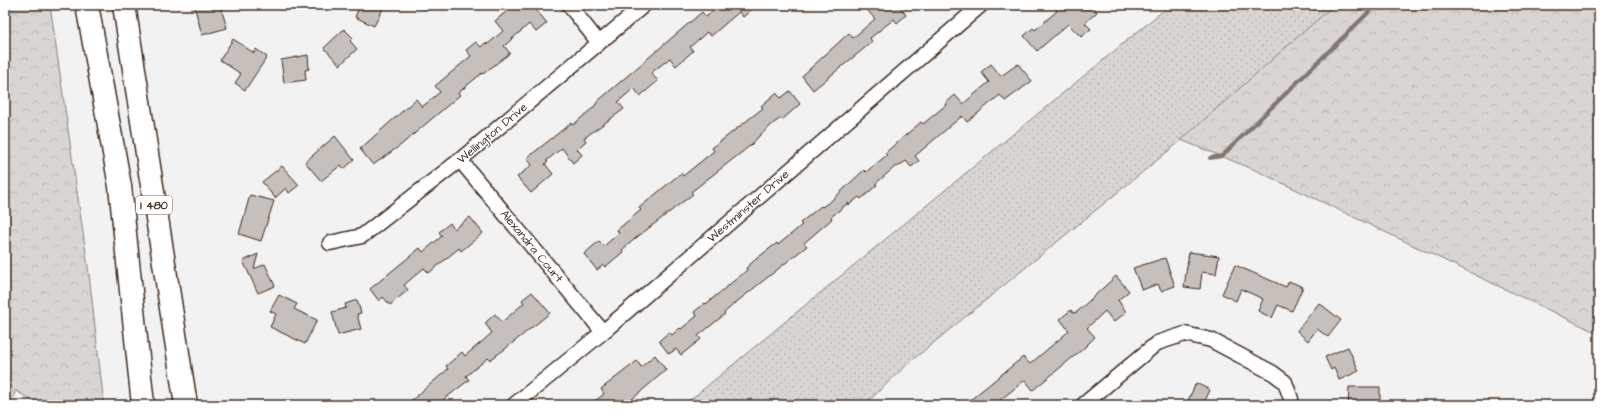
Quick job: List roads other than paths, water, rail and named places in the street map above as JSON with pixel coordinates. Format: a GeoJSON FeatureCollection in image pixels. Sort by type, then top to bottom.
{"type":"FeatureCollection","features":[{"type":"Feature","properties":{"kind":"highway","name":"I 480"},"geometry":{"type":"LineString","coordinates":[[87,5],[120,186],[143,405]]}},
{"type":"Feature","properties":{"kind":"highway","name":"I 480"},"geometry":{"type":"LineString","coordinates":[[124,5],[186,405]]}},
{"type":"Feature","properties":{"kind":"street"},"geometry":{"type":"LineString","coordinates":[[569,5],[600,43]]}},
{"type":"Feature","properties":{"kind":"street","name":"Wellington Drive"},"geometry":{"type":"LineString","coordinates":[[330,243],[362,236],[460,160],[644,5]]}},
{"type":"Feature","properties":{"kind":"street","name":"Westminster Drive"},"geometry":{"type":"LineString","coordinates":[[514,405],[603,332],[981,5]]}},
{"type":"Feature","properties":{"kind":"street","name":"Alexandra Court"},"geometry":{"type":"LineString","coordinates":[[460,160],[603,332]]}},
{"type":"Feature","properties":{"kind":"street"},"geometry":{"type":"LineString","coordinates":[[1083,405],[1157,343],[1185,334],[1211,340],[1273,373],[1285,382],[1291,399],[1290,405]]}},
{"type":"Feature","properties":{"kind":"waterway"},"geometry":{"type":"LineString","coordinates":[[1210,158],[1222,156],[1376,5]]}}]}
